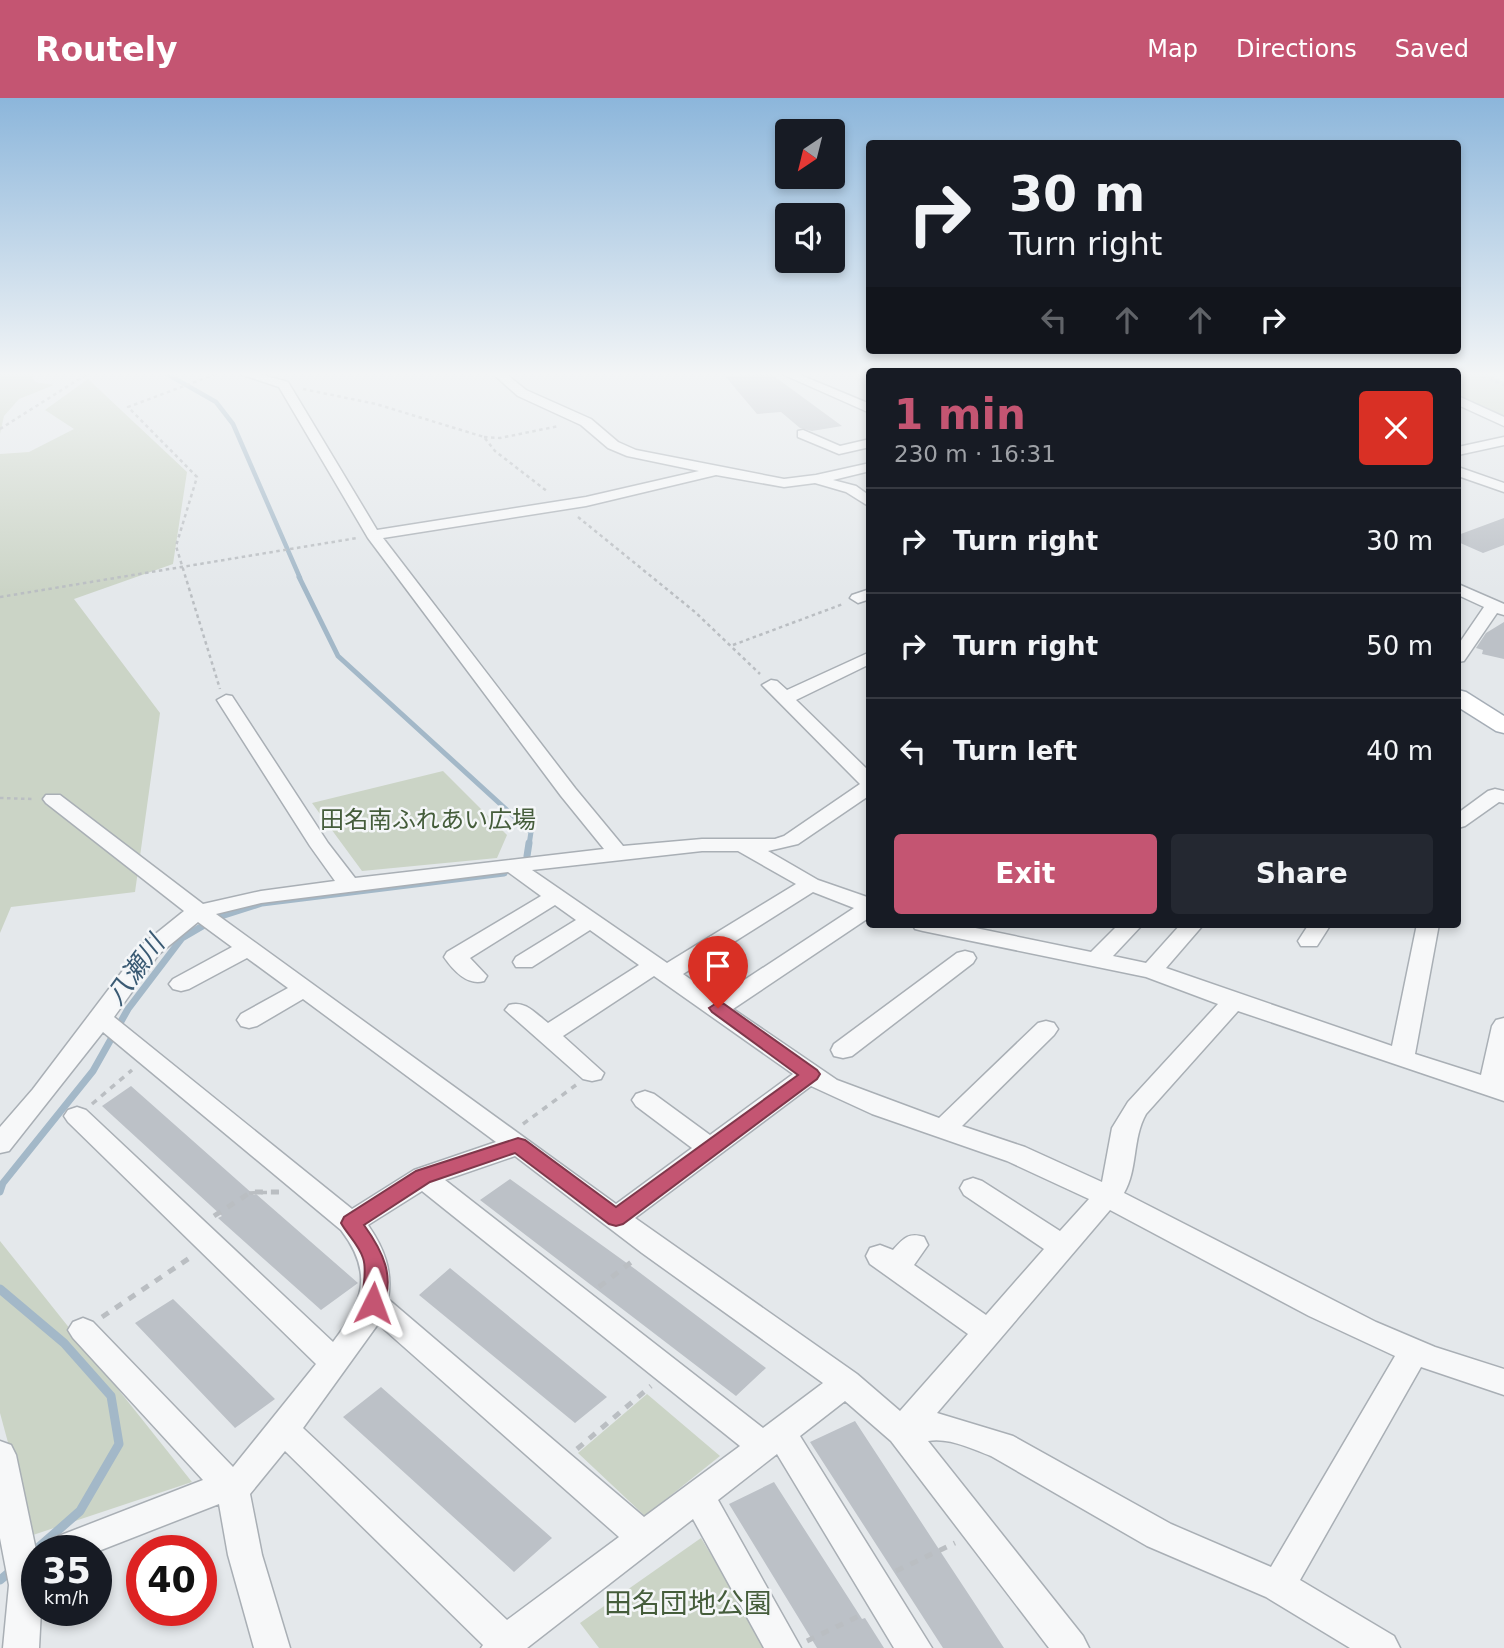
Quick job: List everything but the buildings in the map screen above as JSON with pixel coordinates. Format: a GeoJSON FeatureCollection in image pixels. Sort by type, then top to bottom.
{"type":"FeatureCollection","features":[{"type":"Feature","properties":{"kind":"main road"},"geometry":{"type":"LineString","coordinates":[[1461,699],[1504,726]]}},
{"type":"Feature","properties":{"kind":"street"},"geometry":{"type":"LineString","coordinates":[[320,446],[373,535],[502,706],[618,853]]}},
{"type":"Feature","properties":{"kind":"street"},"geometry":{"type":"LineString","coordinates":[[616,446],[632,453],[714,471],[784,483],[866,468]]}},
{"type":"Feature","properties":{"kind":"street"},"geometry":{"type":"LineString","coordinates":[[831,446],[839,450],[855,446]]}},
{"type":"Feature","properties":{"kind":"street"},"geometry":{"type":"LineString","coordinates":[[1461,451],[1482,446]]}},
{"type":"Feature","properties":{"kind":"street"},"geometry":{"type":"LineString","coordinates":[[373,535],[564,505],[638,491],[714,471]]}},
{"type":"Feature","properties":{"kind":"street"},"geometry":{"type":"LineString","coordinates":[[1461,472],[1502,486]]}},
{"type":"Feature","properties":{"kind":"street"},"geometry":{"type":"LineString","coordinates":[[815,479],[851,489],[866,500]]}},
{"type":"Feature","properties":{"kind":"street"},"geometry":{"type":"LineString","coordinates":[[1461,488],[1482,480]]}},
{"type":"Feature","properties":{"kind":"street"},"geometry":{"type":"LineString","coordinates":[[1461,591],[1498,605],[1461,653]]}},
{"type":"Feature","properties":{"kind":"street"},"geometry":{"type":"LineString","coordinates":[[866,659],[778,692],[866,781]]}},
{"type":"Feature","properties":{"kind":"street"},"geometry":{"type":"LineString","coordinates":[[226,700],[320,846],[349,885]]}},
{"type":"Feature","properties":{"kind":"street"},"geometry":{"type":"LineString","coordinates":[[0,1143],[105,1021],[151,948],[183,921],[207,918],[261,897],[349,885],[702,845],[777,845],[791,839],[866,788]]}},
{"type":"Feature","properties":{"kind":"street"},"geometry":{"type":"LineString","coordinates":[[1461,820],[1495,795],[1504,797]]}},
{"type":"Feature","properties":{"kind":"street"},"geometry":{"type":"LineString","coordinates":[[53,799],[207,918],[652,1245],[846,1383],[902,1431],[1071,1648]]}},
{"type":"Feature","properties":{"kind":"street"},"geometry":{"type":"LineString","coordinates":[[743,846],[811,884],[866,905]]}},
{"type":"Feature","properties":{"kind":"street"},"geometry":{"type":"LineString","coordinates":[[514,867],[810,1074],[860,1102],[1015,1153],[1107,1196],[1304,1299],[1414,1351],[1504,1382]]}},
{"type":"Feature","properties":{"kind":"street"},"geometry":{"type":"LineString","coordinates":[[548,1034],[811,884]]}},
{"type":"Feature","properties":{"kind":"street"},"geometry":{"type":"LineString","coordinates":[[476,976],[455,957],[557,895]]}},
{"type":"Feature","properties":{"kind":"street"},"geometry":{"type":"LineString","coordinates":[[718,1008],[866,910]]}},
{"type":"Feature","properties":{"kind":"street"},"geometry":{"type":"LineString","coordinates":[[524,962],[591,920]]}},
{"type":"Feature","properties":{"kind":"street"},"geometry":{"type":"LineString","coordinates":[[944,928],[1151,971],[1497,1090],[1504,1026]]}},
{"type":"Feature","properties":{"kind":"street"},"geometry":{"type":"LineString","coordinates":[[1098,958],[1128,928]]}},
{"type":"Feature","properties":{"kind":"street"},"geometry":{"type":"LineString","coordinates":[[1151,971],[1189,928]]}},
{"type":"Feature","properties":{"kind":"street"},"geometry":{"type":"LineString","coordinates":[[1402,1059],[1427,928]]}},
{"type":"Feature","properties":{"kind":"street"},"geometry":{"type":"LineString","coordinates":[[181,984],[248,948]]}},
{"type":"Feature","properties":{"kind":"street"},"geometry":{"type":"LineString","coordinates":[[843,1051],[965,958]]}},
{"type":"Feature","properties":{"kind":"street"},"geometry":{"type":"LineString","coordinates":[[249,1020],[304,989]]}},
{"type":"Feature","properties":{"kind":"street"},"geometry":{"type":"LineString","coordinates":[[902,1431],[1107,1196],[1116,1183],[1125,1128],[1138,1108],[1234,1001]]}},
{"type":"Feature","properties":{"kind":"street"},"geometry":{"type":"LineString","coordinates":[[517,1010],[592,1073]]}},
{"type":"Feature","properties":{"kind":"street"},"geometry":{"type":"LineString","coordinates":[[101,1535],[214,1490],[233,1490],[284,1430],[334,1362],[373,1303],[376,1275],[373,1255],[351,1223],[105,1021]]}},
{"type":"Feature","properties":{"kind":"street"},"geometry":{"type":"LineString","coordinates":[[942,1130],[1046,1029]]}},
{"type":"Feature","properties":{"kind":"street"},"geometry":{"type":"LineString","coordinates":[[616,1218],[810,1074]]}},
{"type":"Feature","properties":{"kind":"street"},"geometry":{"type":"LineString","coordinates":[[645,1100],[712,1149]]}},
{"type":"Feature","properties":{"kind":"street"},"geometry":{"type":"LineString","coordinates":[[78,1116],[334,1362]]}},
{"type":"Feature","properties":{"kind":"street"},"geometry":{"type":"LineString","coordinates":[[351,1223],[423,1177],[512,1140]]}},
{"type":"Feature","properties":{"kind":"street"},"geometry":{"type":"LineString","coordinates":[[423,1177],[669,1371],[772,1439],[914,1648]]}},
{"type":"Feature","properties":{"kind":"street"},"geometry":{"type":"LineString","coordinates":[[973,1188],[1064,1248]]}},
{"type":"Feature","properties":{"kind":"street"},"geometry":{"type":"LineString","coordinates":[[914,1245],[887,1261],[989,1333]]}},
{"type":"Feature","properties":{"kind":"street"},"geometry":{"type":"LineString","coordinates":[[373,1303],[561,1463],[643,1538]]}},
{"type":"Feature","properties":{"kind":"street"},"geometry":{"type":"LineString","coordinates":[[82,1331],[233,1490],[245,1555],[272,1648]]}},
{"type":"Feature","properties":{"kind":"street"},"geometry":{"type":"LineString","coordinates":[[1278,1586],[1414,1351]]}},
{"type":"Feature","properties":{"kind":"street"},"geometry":{"type":"LineString","coordinates":[[284,1430],[502,1645],[846,1383]]}},
{"type":"Feature","properties":{"kind":"street"},"geometry":{"type":"LineString","coordinates":[[902,1431],[935,1426],[1002,1446],[1159,1535],[1278,1586],[1382,1648]]}},
{"type":"Feature","properties":{"kind":"street"},"geometry":{"type":"LineString","coordinates":[[0,1455],[21,1544]]}},
{"type":"Feature","properties":{"kind":"street"},"geometry":{"type":"LineString","coordinates":[[698,1496],[794,1645]]}},
{"type":"Feature","properties":{"kind":"street"},"geometry":{"type":"LineString","coordinates":[[21,1648],[23,1626]]}},
{"type":"Feature","properties":{"kind":"path"},"geometry":{"type":"LineString","coordinates":[[167,446],[197,477],[176,546],[226,700]]}},
{"type":"Feature","properties":{"kind":"path"},"geometry":{"type":"LineString","coordinates":[[492,446],[651,571],[733,645],[778,692]]}},
{"type":"Feature","properties":{"kind":"path"},"geometry":{"type":"LineString","coordinates":[[0,597],[373,535]]}},
{"type":"Feature","properties":{"kind":"path"},"geometry":{"type":"LineString","coordinates":[[733,645],[864,596]]}},
{"type":"Feature","properties":{"kind":"path"},"geometry":{"type":"LineString","coordinates":[[0,797],[53,799]]}},
{"type":"Feature","properties":{"kind":"path"},"geometry":{"type":"LineString","coordinates":[[78,1116],[144,1051]]}},
{"type":"Feature","properties":{"kind":"path"},"geometry":{"type":"LineString","coordinates":[[512,1140],[592,1073]]}},
{"type":"Feature","properties":{"kind":"path"},"geometry":{"type":"LineString","coordinates":[[82,1331],[202,1236],[251,1192],[314,1192]]}},
{"type":"Feature","properties":{"kind":"path"},"geometry":{"type":"LineString","coordinates":[[581,1302],[652,1245]]}},
{"type":"Feature","properties":{"kind":"path"},"geometry":{"type":"LineString","coordinates":[[561,1463],[669,1371]]}},
{"type":"Feature","properties":{"kind":"path"},"geometry":{"type":"LineString","coordinates":[[794,1645],[980,1531]]}},
{"type":"Feature","properties":{"kind":"green space"},"geometry":{"type":"Polygon","coordinates":[[[40,446],[160,446],[187,472],[173,564],[74,599],[160,713],[135,892],[11,907],[0,933],[0,454],[29,452],[40,446]]]}},
{"type":"Feature","properties":{"kind":"green space","name":"田名南ふれあい広場"},"geometry":{"type":"Polygon","coordinates":[[[443,771],[507,835],[497,858],[362,871],[312,803],[443,771]]]}},
{"type":"Feature","properties":{"kind":"green space"},"geometry":{"type":"Polygon","coordinates":[[[0,1241],[192,1482],[33,1535],[0,1413],[0,1241]]]}},
{"type":"Feature","properties":{"kind":"green space"},"geometry":{"type":"Polygon","coordinates":[[[647,1394],[720,1456],[645,1516],[578,1453],[647,1394]]]}},
{"type":"Feature","properties":{"kind":"green space","name":"田名団地公園"},"geometry":{"type":"Polygon","coordinates":[[[701,1538],[768,1648],[599,1648],[580,1623],[701,1538]]]}},
{"type":"Feature","properties":{"kind":"waterway","name":"八瀬川"},"geometry":{"type":"LineString","coordinates":[[243,446],[300,578]]}},
{"type":"Feature","properties":{"kind":"waterway","name":"八瀬川"},"geometry":{"type":"LineString","coordinates":[[299,577],[338,656],[531,832],[529,845]]}},
{"type":"Feature","properties":{"kind":"waterway","name":"八瀬川"},"geometry":{"type":"LineString","coordinates":[[527,856],[529,843]]}},
{"type":"Feature","properties":{"kind":"waterway","name":"八瀬川"},"geometry":{"type":"LineString","coordinates":[[0,1192],[3,1183],[93,1071],[128,1009],[182,938],[218,917],[262,903],[504,873]]}},
{"type":"Feature","properties":{"kind":"waterway","name":"八瀬川"},"geometry":{"type":"LineString","coordinates":[[0,1289],[64,1343],[111,1396],[119,1444],[80,1511],[53,1535]]}},
{"type":"Feature","properties":{"kind":"waterway","name":"八瀬川"},"geometry":{"type":"LineString","coordinates":[[0,1580],[12,1570]]}},
{"type":"Feature","properties":{"kind":"route"},"geometry":{"type":"LineString","coordinates":[[373,1303],[376,1275],[373,1255],[367,1242],[351,1223],[423,1177],[518,1145],[616,1218],[810,1074],[718,1008]]}}]}
